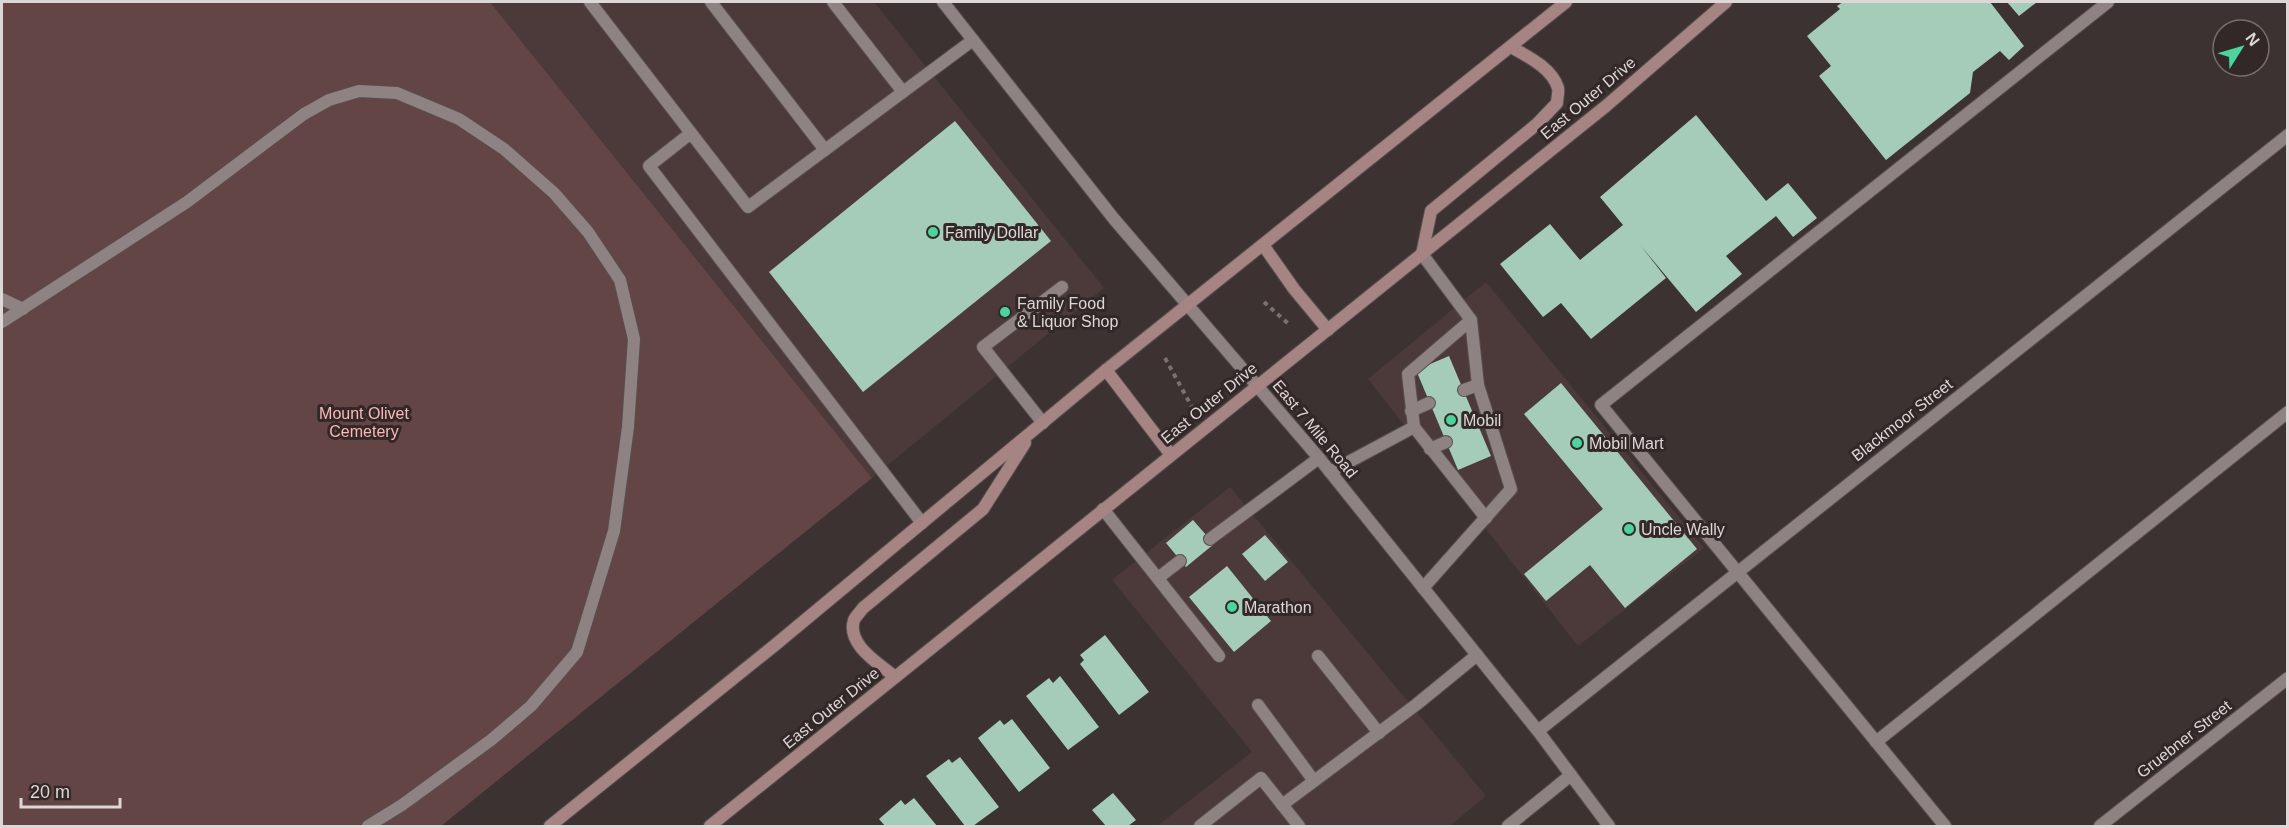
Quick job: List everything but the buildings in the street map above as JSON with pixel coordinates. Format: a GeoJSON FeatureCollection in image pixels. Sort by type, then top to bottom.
{"type":"FeatureCollection","features":[{"type":"Feature","properties":{"kind":"main road"},"geometry":{"type":"LineString","coordinates":[[550,826],[1106,370],[1543,18],[1566,2]]}},
{"type":"Feature","properties":{"kind":"main road","name":"East Outer Drive"},"geometry":{"type":"LineString","coordinates":[[710,826],[1606,106],[1726,2]]}},
{"type":"Feature","properties":{"kind":"main road"},"geometry":{"type":"LineString","coordinates":[[1422,254],[1431,211],[1537,124],[1557,103],[1558,88],[1547,71],[1511,46]]}},
{"type":"Feature","properties":{"kind":"main road"},"geometry":{"type":"LineString","coordinates":[[1263,245],[1294,289],[1328,330]]}},
{"type":"Feature","properties":{"kind":"main road"},"geometry":{"type":"LineString","coordinates":[[1106,370],[1171,455]]}},
{"type":"Feature","properties":{"kind":"main road"},"geometry":{"type":"LineString","coordinates":[[895,677],[862,649],[855,634],[854,620],[863,608],[983,508],[1032,432]]}},
{"type":"Feature","properties":{"kind":"street"},"geometry":{"type":"LineString","coordinates":[[590,2],[748,207],[973,40]]}},
{"type":"Feature","properties":{"kind":"street"},"geometry":{"type":"LineString","coordinates":[[711,2],[825,150]]}},
{"type":"Feature","properties":{"kind":"street"},"geometry":{"type":"LineString","coordinates":[[833,2],[903,92]]}},
{"type":"Feature","properties":{"kind":"street","name":"East 7 Mile Road"},"geometry":{"type":"LineString","coordinates":[[943,2],[1114,219],[1319,458],[1538,731],[1609,826]]}},
{"type":"Feature","properties":{"kind":"street"},"geometry":{"type":"LineString","coordinates":[[1945,826],[1600,405],[2108,2]]}},
{"type":"Feature","properties":{"kind":"street"},"geometry":{"type":"LineString","coordinates":[[2,322],[187,202],[304,114],[329,100],[359,91],[397,93],[459,119],[504,149],[554,193],[594,242],[620,280],[634,339],[628,427],[614,531],[577,652],[531,706],[490,740],[402,805],[368,826]]}},
{"type":"Feature","properties":{"kind":"street"},"geometry":{"type":"LineString","coordinates":[[691,133],[649,166],[922,523]]}},
{"type":"Feature","properties":{"kind":"street","name":"Blackmoor Street"},"geometry":{"type":"LineString","coordinates":[[1538,731],[2288,135]]}},
{"type":"Feature","properties":{"kind":"street"},"geometry":{"type":"LineString","coordinates":[[1422,254],[1471,320],[1485,425],[1511,489],[1423,588]]}},
{"type":"Feature","properties":{"kind":"street"},"geometry":{"type":"LineString","coordinates":[[1043,423],[983,347],[1062,287]]}},
{"type":"Feature","properties":{"kind":"street"},"geometry":{"type":"LineString","coordinates":[[2,299],[24,309]]}},
{"type":"Feature","properties":{"kind":"street"},"geometry":{"type":"LineString","coordinates":[[1471,320],[1408,374],[1414,427],[1486,518]]}},
{"type":"Feature","properties":{"kind":"street"},"geometry":{"type":"LineString","coordinates":[[1464,390],[1478,385]]}},
{"type":"Feature","properties":{"kind":"street"},"geometry":{"type":"LineString","coordinates":[[1411,411],[1430,404]]}},
{"type":"Feature","properties":{"kind":"street"},"geometry":{"type":"LineString","coordinates":[[1876,742],[2288,412]]}},
{"type":"Feature","properties":{"kind":"street"},"geometry":{"type":"LineString","coordinates":[[1330,472],[1414,427]]}},
{"type":"Feature","properties":{"kind":"street"},"geometry":{"type":"LineString","coordinates":[[1430,449],[1446,442]]}},
{"type":"Feature","properties":{"kind":"street"},"geometry":{"type":"LineString","coordinates":[[1209,539],[1319,458]]}},
{"type":"Feature","properties":{"kind":"street"},"geometry":{"type":"LineString","coordinates":[[1103,509],[1219,656]]}},
{"type":"Feature","properties":{"kind":"street"},"geometry":{"type":"LineString","coordinates":[[1158,578],[1180,561]]}},
{"type":"Feature","properties":{"kind":"street"},"geometry":{"type":"LineString","coordinates":[[1282,805],[1379,733],[1477,655]]}},
{"type":"Feature","properties":{"kind":"street"},"geometry":{"type":"LineString","coordinates":[[1318,656],[1379,733]]}},
{"type":"Feature","properties":{"kind":"street","name":"Gruebner Street"},"geometry":{"type":"LineString","coordinates":[[2100,826],[2288,678]]}},
{"type":"Feature","properties":{"kind":"street"},"geometry":{"type":"LineString","coordinates":[[1258,705],[1314,781]]}},
{"type":"Feature","properties":{"kind":"street"},"geometry":{"type":"LineString","coordinates":[[1508,826],[1571,775]]}},
{"type":"Feature","properties":{"kind":"street"},"geometry":{"type":"LineString","coordinates":[[1200,826],[1261,777],[1299,826]]}},
{"type":"Feature","properties":{"kind":"path"},"geometry":{"type":"LineString","coordinates":[[1264,302],[1291,326]]}},
{"type":"Feature","properties":{"kind":"path"},"geometry":{"type":"LineString","coordinates":[[1165,358],[1192,407]]}},
{"type":"Feature","properties":{"kind":"shaded area"},"geometry":{"type":"Polygon","coordinates":[[[490,2],[874,2],[1104,288],[872,478],[490,2]]]}},
{"type":"Feature","properties":{"kind":"shaded area"},"geometry":{"type":"Polygon","coordinates":[[[1486,282],[1704,548],[1578,646],[1368,379],[1486,282]]]}},
{"type":"Feature","properties":{"kind":"shaded area"},"geometry":{"type":"Polygon","coordinates":[[[1230,487],[1486,796],[1450,826],[1157,826],[1252,752],[1112,580],[1230,487]]]}},
{"type":"Feature","properties":{"kind":"green space","name":"Mount Olivet Cemetery"},"geometry":{"type":"Polygon","coordinates":[[[2,2],[490,2],[872,478],[441,826],[2,826],[2,2]]]}},
{"type":"Feature","properties":{"kind":"place","name":"Family Dollar"},"geometry":{"type":"Point","coordinates":[933,232]}},
{"type":"Feature","properties":{"kind":"place","name":"Family Food & Liquor Shop"},"geometry":{"type":"Point","coordinates":[1005,312]}},
{"type":"Feature","properties":{"kind":"place","name":"Mobil"},"geometry":{"type":"Point","coordinates":[1451,420]}},
{"type":"Feature","properties":{"kind":"place","name":"Mobil Mart"},"geometry":{"type":"Point","coordinates":[1577,443]}},
{"type":"Feature","properties":{"kind":"place","name":"Uncle Wally"},"geometry":{"type":"Point","coordinates":[1629,529]}},
{"type":"Feature","properties":{"kind":"place","name":"Marathon"},"geometry":{"type":"Point","coordinates":[1232,607]}}]}
